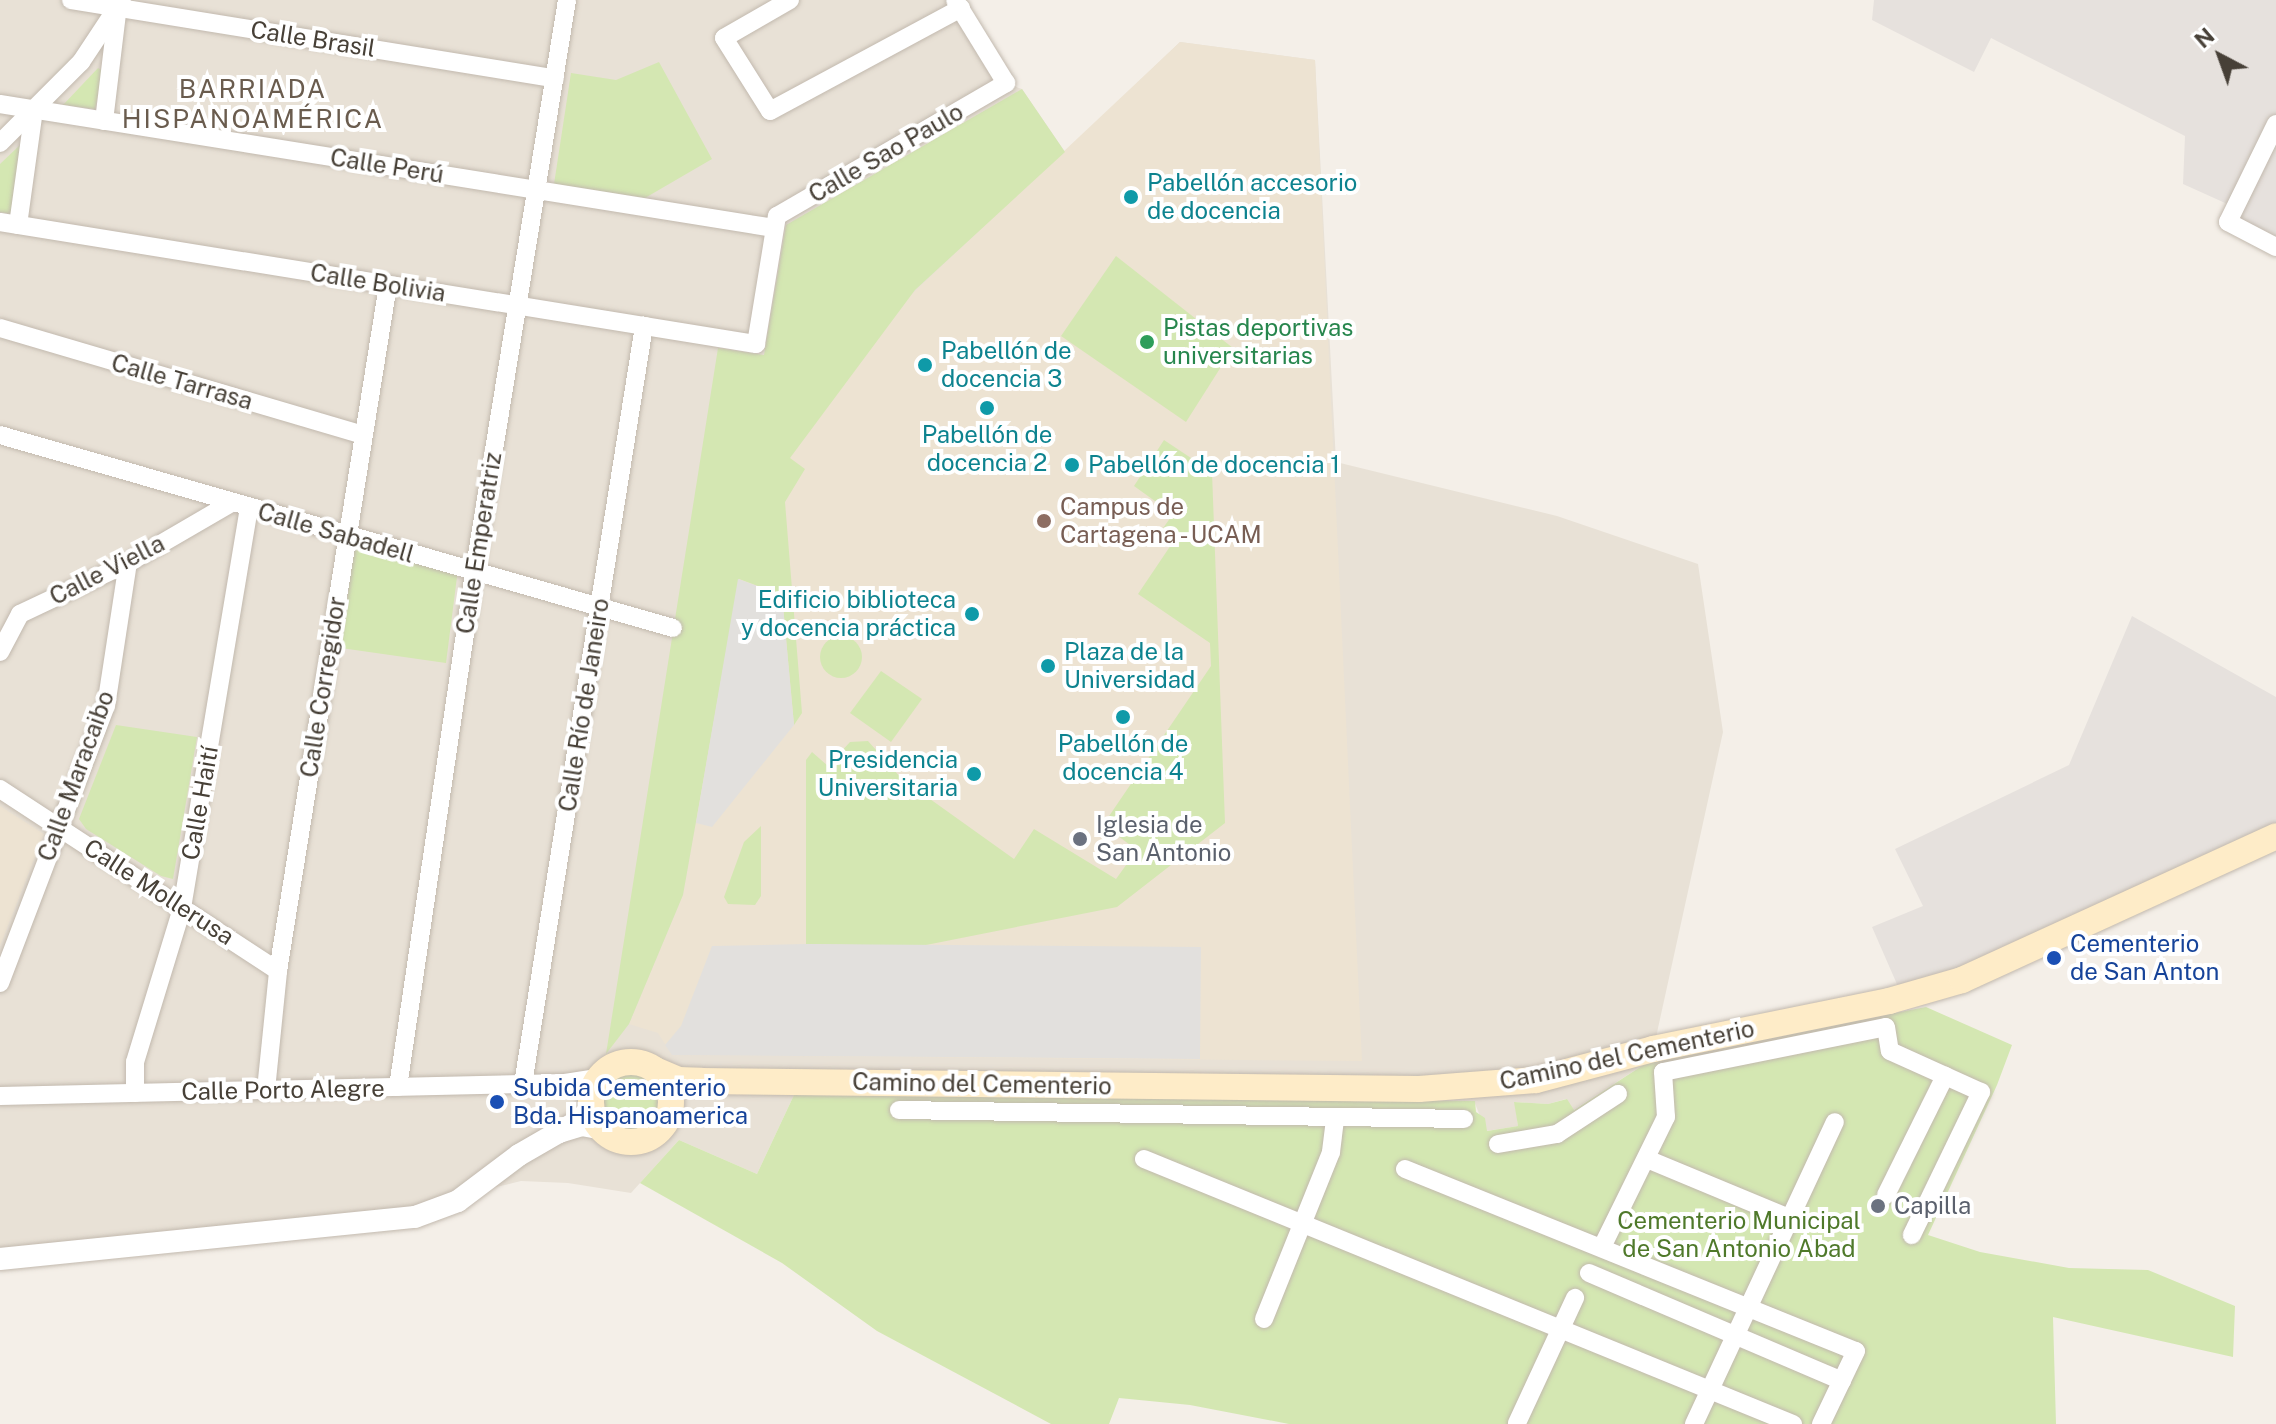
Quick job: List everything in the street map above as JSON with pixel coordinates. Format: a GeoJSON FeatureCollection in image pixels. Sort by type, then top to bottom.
{"type":"FeatureCollection","features":[{"type":"Feature","properties":{"kind":"main road","name":"Camino del Cementerio"},"geometry":{"type":"LineString","coordinates":[[655,1070],[678,1080],[701,1081],[1419,1089],[1536,1080],[1653,1049],[1889,1001],[1962,980],[2276,836]]}},
{"type":"Feature","properties":{"kind":"main road"},"geometry":{"type":"LineString","coordinates":[[671,1107],[667,1085],[655,1070],[626,1062],[596,1103],[621,1141],[644,1139],[660,1129],[671,1107],[680,1088],[701,1081]]}},
{"type":"Feature","properties":{"kind":"street","name":"Calle Brasil"},"geometry":{"type":"LineString","coordinates":[[71,0],[120,4],[555,78]]}},
{"type":"Feature","properties":{"kind":"street","name":"Calle Emperatriz"},"geometry":{"type":"LineString","coordinates":[[398,1087],[474,573],[567,0]]}},
{"type":"Feature","properties":{"kind":"street"},"geometry":{"type":"LineString","coordinates":[[790,0],[724,38],[770,111],[958,4]]}},
{"type":"Feature","properties":{"kind":"street"},"geometry":{"type":"LineString","coordinates":[[0,143],[81,62],[120,4]]}},
{"type":"Feature","properties":{"kind":"street"},"geometry":{"type":"LineString","coordinates":[[104,121],[120,4]]}},
{"type":"Feature","properties":{"kind":"street","name":"Calle Sao Paulo"},"geometry":{"type":"LineString","coordinates":[[774,228],[777,216],[1006,83],[958,4]]}},
{"type":"Feature","properties":{"kind":"street","name":"Calle Perú"},"geometry":{"type":"LineString","coordinates":[[0,104],[774,228]]}},
{"type":"Feature","properties":{"kind":"street"},"geometry":{"type":"LineString","coordinates":[[9,224],[34,110]]}},
{"type":"Feature","properties":{"kind":"street"},"geometry":{"type":"LineString","coordinates":[[2276,124],[2228,222],[2276,247]]}},
{"type":"Feature","properties":{"kind":"street","name":"Calle Bolivia"},"geometry":{"type":"LineString","coordinates":[[9,224],[756,344],[774,228]]}},
{"type":"Feature","properties":{"kind":"street","name":"Calle Corregidor"},"geometry":{"type":"LineString","coordinates":[[266,1090],[278,971],[388,285]]}},
{"type":"Feature","properties":{"kind":"street","name":"Calle Río de Janeiro"},"geometry":{"type":"LineString","coordinates":[[523,1084],[644,326]]}},
{"type":"Feature","properties":{"kind":"street","name":"Calle Tarrasa"},"geometry":{"type":"LineString","coordinates":[[0,328],[364,435]]}},
{"type":"Feature","properties":{"kind":"street","name":"Calle Sabadell"},"geometry":{"type":"LineString","coordinates":[[0,435],[673,628]]}},
{"type":"Feature","properties":{"kind":"street","name":"Calle Viella"},"geometry":{"type":"LineString","coordinates":[[0,652],[20,614],[240,506]]}},
{"type":"Feature","properties":{"kind":"street","name":"Calle Haití"},"geometry":{"type":"LineString","coordinates":[[135,1093],[135,1062],[182,908],[240,506]]}},
{"type":"Feature","properties":{"kind":"street","name":"Calle Maracaibo"},"geometry":{"type":"LineString","coordinates":[[0,983],[106,706],[128,563]]}},
{"type":"Feature","properties":{"kind":"street","name":"Calle Mollerusa"},"geometry":{"type":"LineString","coordinates":[[0,789],[278,971]]}},
{"type":"Feature","properties":{"kind":"street"},"geometry":{"type":"LineString","coordinates":[[1602,1247],[1666,1117],[1663,1072],[1886,1027],[1890,1051],[1981,1092],[1912,1235]]}},
{"type":"Feature","properties":{"kind":"street"},"geometry":{"type":"LineString","coordinates":[[1886,1195],[1945,1076]]}},
{"type":"Feature","properties":{"kind":"street","name":"Calle Porto Alegre"},"geometry":{"type":"LineString","coordinates":[[0,1096],[565,1083],[581,1087],[596,1103]]}},
{"type":"Feature","properties":{"kind":"street"},"geometry":{"type":"LineString","coordinates":[[1498,1144],[1557,1134],[1618,1094]]}},
{"type":"Feature","properties":{"kind":"street"},"geometry":{"type":"LineString","coordinates":[[0,1259],[415,1217],[458,1201],[519,1155],[580,1120],[596,1103]]}},
{"type":"Feature","properties":{"kind":"street"},"geometry":{"type":"LineString","coordinates":[[899,1110],[1464,1119]]}},
{"type":"Feature","properties":{"kind":"street"},"geometry":{"type":"LineString","coordinates":[[1264,1319],[1331,1152],[1335,1117]]}},
{"type":"Feature","properties":{"kind":"street"},"geometry":{"type":"LineString","coordinates":[[1694,1424],[1835,1122]]}},
{"type":"Feature","properties":{"kind":"street"},"geometry":{"type":"LineString","coordinates":[[1144,1159],[1793,1424]]}},
{"type":"Feature","properties":{"kind":"street"},"geometry":{"type":"LineString","coordinates":[[1647,1159],[1789,1218]]}},
{"type":"Feature","properties":{"kind":"street"},"geometry":{"type":"LineString","coordinates":[[1405,1169],[1856,1351],[1821,1424]]}},
{"type":"Feature","properties":{"kind":"street"},"geometry":{"type":"LineString","coordinates":[[1589,1273],[1842,1381]]}},
{"type":"Feature","properties":{"kind":"street"},"geometry":{"type":"LineString","coordinates":[[1517,1423],[1575,1298]]}},
{"type":"Feature","properties":{"kind":"shaded area"},"geometry":{"type":"Polygon","coordinates":[[[0,0],[957,0],[1005,83],[1022,89],[1065,152],[1180,42],[1315,60],[1336,462],[1557,516],[1698,564],[1723,732],[1651,1060],[1573,1110],[1566,1099],[1548,1104],[1515,1102],[1518,1126],[1486,1131],[1474,1101],[794,1095],[757,1174],[679,1140],[631,1193],[568,1183],[521,1181],[467,1194],[458,1201],[0,1259],[0,0]]]}},
{"type":"Feature","properties":{"kind":"shaded area"},"geometry":{"type":"Polygon","coordinates":[[[1874,0],[2276,0],[2276,247],[2228,222],[2234,207],[2183,184],[2185,136],[1991,38],[1974,72],[1872,20],[1874,0]]]}},
{"type":"Feature","properties":{"kind":"shaded area","name":"Campus de Cartagena - UCAM"},"geometry":{"type":"Polygon","coordinates":[[[1180,42],[1315,60],[1362,1061],[672,1055],[658,1033],[629,1024],[683,895],[764,433],[1180,42]]]}},
{"type":"Feature","properties":{"kind":"shaded area"},"geometry":{"type":"Polygon","coordinates":[[[738,579],[782,595],[794,725],[712,827],[696,823],[738,579]]]}},
{"type":"Feature","properties":{"kind":"shaded area"},"geometry":{"type":"Polygon","coordinates":[[[2132,616],[2276,697],[2276,836],[1903,998],[1872,927],[1923,906],[1895,849],[2069,765],[2132,616]]]}},
{"type":"Feature","properties":{"kind":"shaded area"},"geometry":{"type":"Polygon","coordinates":[[[0,806],[44,834],[0,946],[0,806]]]}},
{"type":"Feature","properties":{"kind":"shaded area"},"geometry":{"type":"Polygon","coordinates":[[[712,946],[1201,947],[1200,1059],[672,1055],[665,1045],[681,1026],[712,946]]]}},
{"type":"Feature","properties":{"kind":"green space"},"geometry":{"type":"Polygon","coordinates":[[[659,62],[712,159],[645,198],[554,184],[571,73],[616,80],[659,62]]]}},
{"type":"Feature","properties":{"kind":"green space"},"geometry":{"type":"Polygon","coordinates":[[[98,68],[103,71],[95,109],[63,105],[98,68]]]}},
{"type":"Feature","properties":{"kind":"green space"},"geometry":{"type":"Polygon","coordinates":[[[1022,89],[1065,152],[915,290],[790,458],[805,469],[785,502],[802,713],[794,725],[782,595],[739,579],[683,895],[629,1024],[606,1054],[718,348],[764,355],[786,225],[1022,89]]]}},
{"type":"Feature","properties":{"kind":"green space"},"geometry":{"type":"Polygon","coordinates":[[[23,145],[11,214],[0,212],[0,164],[23,145]]]}},
{"type":"Feature","properties":{"kind":"green space","name":"Pistas deportivas universitarias"},"geometry":{"type":"Polygon","coordinates":[[[1116,256],[1233,348],[1186,422],[1061,336],[1116,256]]]}},
{"type":"Feature","properties":{"kind":"green space"},"geometry":{"type":"Polygon","coordinates":[[[1164,440],[1212,472],[1225,823],[1117,907],[921,946],[806,944],[806,760],[812,752],[828,766],[850,742],[868,741],[902,779],[1014,859],[1034,829],[1116,879],[1137,850],[1103,825],[1211,666],[1210,643],[1138,594],[1173,542],[1161,531],[1173,514],[1134,486],[1164,440]]]}},
{"type":"Feature","properties":{"kind":"green space"},"geometry":{"type":"Polygon","coordinates":[[[355,539],[458,569],[446,663],[341,648],[355,539]]]}},
{"type":"Feature","properties":{"kind":"green space"},"geometry":{"type":"Polygon","coordinates":[[[841,636],[856,642],[862,657],[856,672],[841,678],[826,672],[820,657],[826,642],[841,636]]]}},
{"type":"Feature","properties":{"kind":"green space"},"geometry":{"type":"Polygon","coordinates":[[[881,671],[922,699],[891,742],[850,713],[881,671]]]}},
{"type":"Feature","properties":{"kind":"green space"},"geometry":{"type":"Polygon","coordinates":[[[116,725],[197,737],[173,879],[161,876],[86,829],[79,819],[116,725]]]}},
{"type":"Feature","properties":{"kind":"green space"},"geometry":{"type":"Polygon","coordinates":[[[761,826],[761,896],[755,905],[728,904],[724,897],[744,842],[761,826]]]}},
{"type":"Feature","properties":{"kind":"green space","name":"Cementerio Municipal de San Antonio Abad"},"geometry":{"type":"Polygon","coordinates":[[[1926,1007],[2012,1045],[1997,1085],[1928,1235],[1980,1252],[2069,1268],[2148,1270],[2235,1306],[2233,1357],[2053,1317],[2056,1424],[1289,1424],[1190,1405],[1119,1398],[1109,1424],[1051,1424],[877,1331],[782,1263],[640,1183],[679,1140],[757,1174],[794,1095],[1475,1101],[1476,1112],[1485,1118],[1487,1131],[1518,1126],[1514,1102],[1548,1104],[1567,1099],[1574,1110],[1651,1060],[1926,1007]]]}},
{"type":"Feature","properties":{"kind":"green space"},"geometry":{"type":"Polygon","coordinates":[[[631,1063],[646,1066],[659,1074],[667,1087],[670,1102],[667,1117],[659,1130],[646,1138],[631,1141],[616,1138],[603,1130],[595,1117],[592,1102],[595,1087],[603,1074],[616,1066],[631,1063]]]}},
{"type":"Feature","properties":{"kind":"place","name":"Pabellón accesorio de docencia"},"geometry":{"type":"Point","coordinates":[1131,197]}},
{"type":"Feature","properties":{"kind":"place","name":"Pistas deportivas universitarias"},"geometry":{"type":"Point","coordinates":[1147,342]}},
{"type":"Feature","properties":{"kind":"place","name":"Pabellón de docencia 3"},"geometry":{"type":"Point","coordinates":[925,365]}},
{"type":"Feature","properties":{"kind":"place","name":"Pabellón de docencia 2"},"geometry":{"type":"Point","coordinates":[987,408]}},
{"type":"Feature","properties":{"kind":"place","name":"Pabellón de docencia 1"},"geometry":{"type":"Point","coordinates":[1072,465]}},
{"type":"Feature","properties":{"kind":"place","name":"Campus de Cartagena - UCAM"},"geometry":{"type":"Point","coordinates":[1044,521]}},
{"type":"Feature","properties":{"kind":"place","name":"Edificio biblioteca y docencia práctica"},"geometry":{"type":"Point","coordinates":[972,614]}},
{"type":"Feature","properties":{"kind":"place","name":"Plaza de la Universidad"},"geometry":{"type":"Point","coordinates":[1048,666]}},
{"type":"Feature","properties":{"kind":"place","name":"Pabellón de docencia 4"},"geometry":{"type":"Point","coordinates":[1123,717]}},
{"type":"Feature","properties":{"kind":"place","name":"Presidencia Universitaria"},"geometry":{"type":"Point","coordinates":[974,774]}},
{"type":"Feature","properties":{"kind":"place","name":"Iglesia de San Antonio"},"geometry":{"type":"Point","coordinates":[1080,839]}},
{"type":"Feature","properties":{"kind":"place","name":"Cementerio de San Anton"},"geometry":{"type":"Point","coordinates":[2054,958]}},
{"type":"Feature","properties":{"kind":"place","name":"Subida Cementerio Bda. Hispanoamerica"},"geometry":{"type":"Point","coordinates":[497,1102]}},
{"type":"Feature","properties":{"kind":"place","name":"Capilla"},"geometry":{"type":"Point","coordinates":[1878,1206]}},
{"type":"Feature","properties":{"kind":"district","name":"BARRIADA HISPANOAMÉRICA"},"geometry":{"type":"Point","coordinates":[253,104]}}]}
